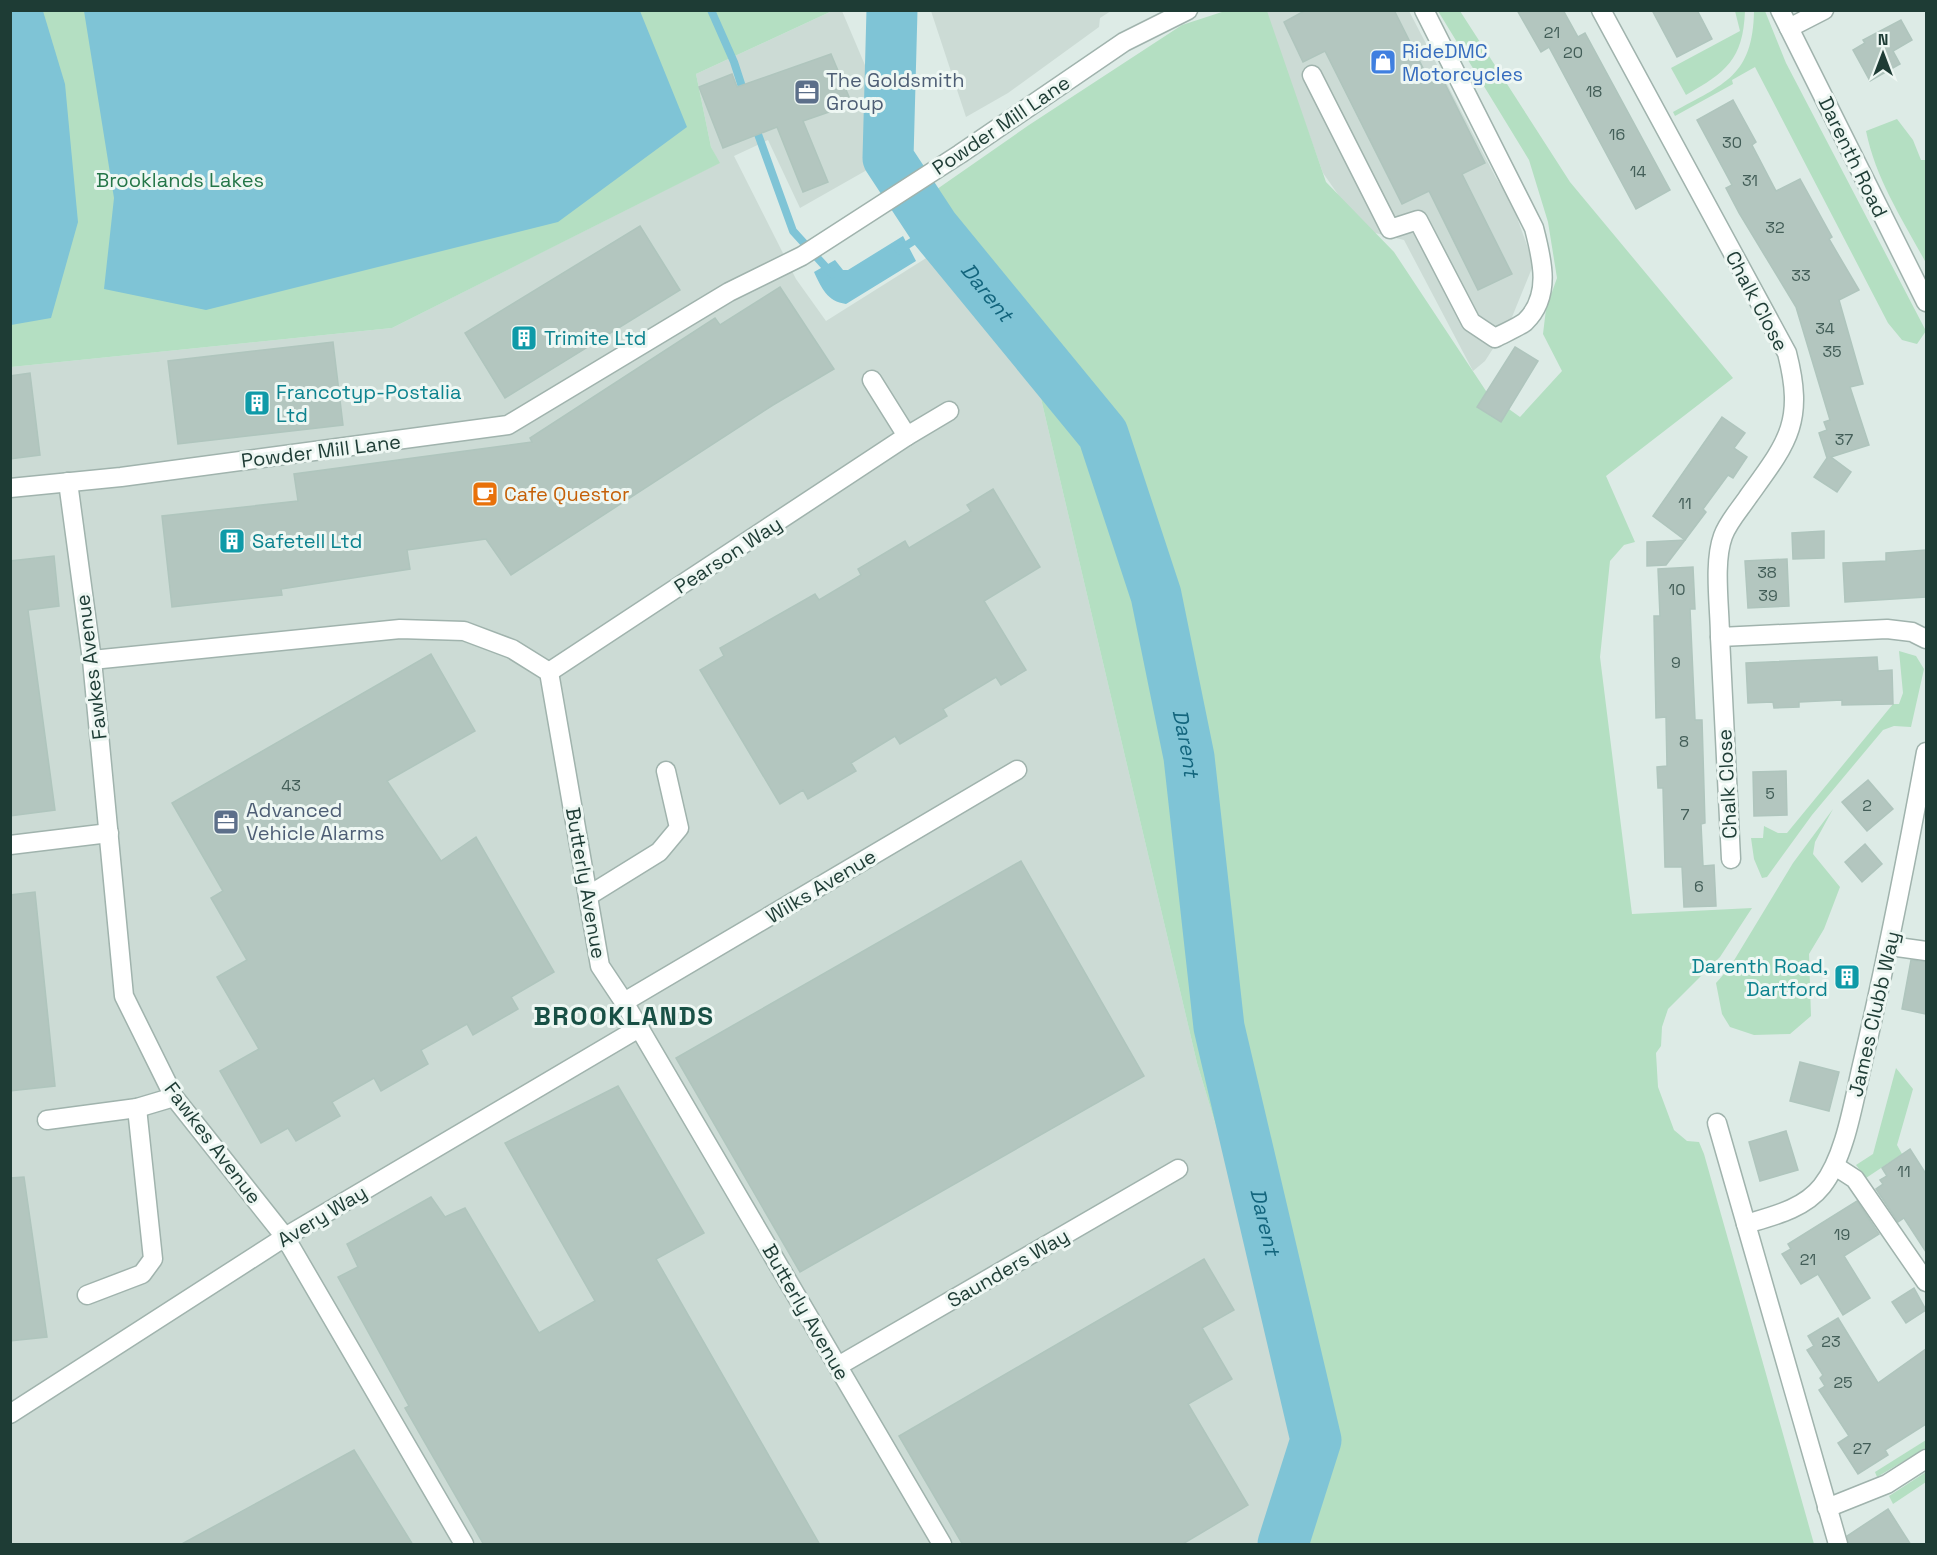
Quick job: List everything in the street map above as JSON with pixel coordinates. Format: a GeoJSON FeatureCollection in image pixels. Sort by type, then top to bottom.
{"type":"FeatureCollection","features":[{"type":"Feature","properties":{"kind":"street","name":"Powder Mill Lane"},"geometry":{"type":"LineString","coordinates":[[10,488],[508,425],[729,292],[802,256],[1124,42],[1188,10]]}},
{"type":"Feature","properties":{"kind":"street"},"geometry":{"type":"LineString","coordinates":[[1312,75],[1390,229],[1418,220],[1471,322],[1495,338],[1525,322],[1543,293],[1542,260],[1534,228],[1424,10]]}},
{"type":"Feature","properties":{"kind":"street","name":"Darenth Road"},"geometry":{"type":"LineString","coordinates":[[1780,10],[1926,302]]}},
{"type":"Feature","properties":{"kind":"street"},"geometry":{"type":"LineString","coordinates":[[1789,28],[1824,10]]}},
{"type":"Feature","properties":{"kind":"street","name":"Chalk Close"},"geometry":{"type":"LineString","coordinates":[[1607,13],[1787,353],[1795,385],[1793,415],[1780,453],[1723,535],[1719,555],[1720,637],[1731,859]]}},
{"type":"Feature","properties":{"kind":"street"},"geometry":{"type":"LineString","coordinates":[[872,380],[907,436]]}},
{"type":"Feature","properties":{"kind":"street","name":"Pearson Way"},"geometry":{"type":"LineString","coordinates":[[549,672],[907,436],[950,411]]}},
{"type":"Feature","properties":{"kind":"street","name":"Fawkes Avenue"},"geometry":{"type":"LineString","coordinates":[[68,482],[92,660],[124,996],[174,1097],[285,1237],[464,1545]]}},
{"type":"Feature","properties":{"kind":"street"},"geometry":{"type":"LineString","coordinates":[[1720,637],[1887,628],[1912,632],[1926,639]]}},
{"type":"Feature","properties":{"kind":"street"},"geometry":{"type":"LineString","coordinates":[[92,660],[400,629],[464,631],[512,649],[549,672]]}},
{"type":"Feature","properties":{"kind":"street","name":"Butterly Avenue"},"geometry":{"type":"LineString","coordinates":[[549,672],[600,966],[624,1002],[942,1545]]}},
{"type":"Feature","properties":{"kind":"street","name":"James Clubb Way"},"geometry":{"type":"LineString","coordinates":[[1746,1224],[1800,1204],[1821,1187],[1835,1166],[1854,1102],[1890,946],[1926,753]]}},
{"type":"Feature","properties":{"kind":"street","name":"Wilks Avenue"},"geometry":{"type":"LineString","coordinates":[[624,1002],[1017,770]]}},
{"type":"Feature","properties":{"kind":"street"},"geometry":{"type":"LineString","coordinates":[[588,896],[659,852],[679,828],[666,771]]}},
{"type":"Feature","properties":{"kind":"street"},"geometry":{"type":"LineString","coordinates":[[10,845],[110,833]]}},
{"type":"Feature","properties":{"kind":"street"},"geometry":{"type":"LineString","coordinates":[[1890,946],[1926,951]]}},
{"type":"Feature","properties":{"kind":"street","name":"Avery Way"},"geometry":{"type":"LineString","coordinates":[[11,1414],[285,1237],[639,1028]]}},
{"type":"Feature","properties":{"kind":"street"},"geometry":{"type":"LineString","coordinates":[[47,1120],[137,1108],[174,1097]]}},
{"type":"Feature","properties":{"kind":"street"},"geometry":{"type":"LineString","coordinates":[[87,1295],[142,1274],[153,1259],[137,1108]]}},
{"type":"Feature","properties":{"kind":"street"},"geometry":{"type":"LineString","coordinates":[[1716,1123],[1838,1545]]}},
{"type":"Feature","properties":{"kind":"street"},"geometry":{"type":"LineString","coordinates":[[1835,1166],[1855,1179],[1926,1282]]}},
{"type":"Feature","properties":{"kind":"street","name":"Saunders Way"},"geometry":{"type":"LineString","coordinates":[[838,1366],[1178,1169]]}},
{"type":"Feature","properties":{"kind":"street"},"geometry":{"type":"LineString","coordinates":[[1827,1508],[1887,1484],[1926,1459]]}},
{"type":"Feature","properties":{"kind":"shaded area"},"geometry":{"type":"Polygon","coordinates":[[[931,10],[1111,11],[1100,18],[1099,27],[1008,93],[966,117],[931,10]]]}},
{"type":"Feature","properties":{"kind":"shaded area"},"geometry":{"type":"Polygon","coordinates":[[[832,11],[842,11],[873,84],[874,166],[800,208],[768,140],[734,156],[796,279],[826,321],[931,255],[1039,390],[1197,1063],[1255,1255],[1293,1449],[1264,1544],[11,1544],[11,367],[392,328],[719,163],[711,147],[696,74],[832,11]]]}},
{"type":"Feature","properties":{"kind":"shaded area"},"geometry":{"type":"Polygon","coordinates":[[[1265,11],[1409,11],[1496,178],[1511,201],[1532,259],[1532,268],[1510,322],[1485,361],[1473,371],[1404,240],[1363,230],[1323,173],[1265,11]]]}},
{"type":"Feature","properties":{"kind":"green space","name":"Brooklands Lakes"},"geometry":{"type":"Polygon","coordinates":[[[11,11],[832,11],[696,74],[711,147],[720,163],[392,328],[11,367],[11,11]]]}},
{"type":"Feature","properties":{"kind":"green space"},"geometry":{"type":"Polygon","coordinates":[[[1225,11],[1267,11],[1326,182],[1394,252],[1488,394],[1520,417],[1562,371],[1543,334],[1546,309],[1557,278],[1548,222],[1529,160],[1438,11],[1460,11],[1570,182],[1733,378],[1606,476],[1635,542],[1624,545],[1610,561],[1600,657],[1632,914],[1752,908],[1720,957],[1668,1009],[1662,1027],[1661,1046],[1656,1053],[1658,1087],[1674,1130],[1687,1141],[1699,1142],[1704,1154],[1814,1544],[1264,1544],[1292,1449],[1255,1255],[1197,1063],[1039,390],[931,255],[930,194],[1029,125],[1182,25],[1225,11]]]}},
{"type":"Feature","properties":{"kind":"green space"},"geometry":{"type":"Polygon","coordinates":[[[1735,11],[1745,11],[1741,42],[1736,53],[1722,71],[1686,95],[1671,68],[1740,31],[1735,11]]]}},
{"type":"Feature","properties":{"kind":"green space"},"geometry":{"type":"Polygon","coordinates":[[[1754,11],[1765,11],[1786,63],[1926,331],[1917,344],[1902,340],[1888,323],[1755,67],[1732,80],[1733,84],[1675,116],[1673,112],[1721,85],[1741,64],[1748,50],[1754,11]]]}},
{"type":"Feature","properties":{"kind":"green space"},"geometry":{"type":"Polygon","coordinates":[[[1897,119],[1913,140],[1921,160],[1926,160],[1926,263],[1883,183],[1866,131],[1897,119]]]}},
{"type":"Feature","properties":{"kind":"green space"},"geometry":{"type":"Polygon","coordinates":[[[1899,651],[1916,656],[1924,669],[1911,727],[1894,726],[1883,730],[1812,815],[1767,877],[1762,878],[1754,859],[1751,838],[1763,838],[1764,826],[1778,833],[1787,833],[1893,704],[1899,704],[1903,693],[1899,651]]]}},
{"type":"Feature","properties":{"kind":"green space"},"geometry":{"type":"Polygon","coordinates":[[[1833,809],[1815,842],[1813,854],[1840,887],[1824,929],[1809,954],[1811,1016],[1790,1034],[1754,1035],[1730,1027],[1722,1014],[1716,983],[1730,967],[1793,863],[1833,809]]]}},
{"type":"Feature","properties":{"kind":"green space"},"geometry":{"type":"Polygon","coordinates":[[[1896,1068],[1913,1089],[1897,1145],[1902,1154],[1866,1178],[1856,1165],[1873,1154],[1896,1068]]]}},
{"type":"Feature","properties":{"kind":"green space"},"geometry":{"type":"Polygon","coordinates":[[[1926,1440],[1926,1448],[1877,1477],[1875,1472],[1926,1440]]]}},
{"type":"Feature","properties":{"kind":"green space"},"geometry":{"type":"Polygon","coordinates":[[[1926,1472],[1926,1482],[1893,1504],[1889,1496],[1926,1472]]]}},
{"type":"Feature","properties":{"kind":"water"},"geometry":{"type":"Polygon","coordinates":[[[11,10],[43,11],[65,84],[78,222],[51,318],[11,325],[11,10]]]}},
{"type":"Feature","properties":{"kind":"water","name":"Brooklands Lakes"},"geometry":{"type":"Polygon","coordinates":[[[84,11],[640,11],[687,127],[558,222],[206,310],[104,289],[114,198],[84,11]]]}},
{"type":"Feature","properties":{"kind":"water"},"geometry":{"type":"Polygon","coordinates":[[[903,236],[916,261],[846,304],[830,297],[814,272],[835,260],[843,270],[848,270],[903,236]]]}},
{"type":"Feature","properties":{"kind":"building"},"geometry":{"type":"Polygon","coordinates":[[[1306,10],[1394,10],[1429,80],[1440,74],[1485,163],[1462,174],[1512,274],[1478,290],[1429,191],[1402,204],[1325,51],[1303,62],[1284,22],[1306,10]]]}},
{"type":"Feature","properties":{"kind":"building"},"geometry":{"type":"Polygon","coordinates":[[[1517,10],[1563,10],[1578,37],[1585,33],[1670,190],[1636,209],[1549,47],[1541,52],[1517,10]]]}},
{"type":"Feature","properties":{"kind":"building"},"geometry":{"type":"Polygon","coordinates":[[[1652,10],[1697,10],[1712,39],[1677,57],[1652,10]]]}},
{"type":"Feature","properties":{"kind":"building"},"geometry":{"type":"Polygon","coordinates":[[[1901,20],[1912,40],[1893,51],[1900,64],[1870,81],[1853,50],[1865,43],[1863,40],[1901,20]]]}},
{"type":"Feature","properties":{"kind":"building"},"geometry":{"type":"Polygon","coordinates":[[[831,54],[852,104],[803,121],[828,182],[803,192],[777,127],[723,148],[699,87],[732,74],[737,87],[831,54]]]}},
{"type":"Feature","properties":{"kind":"building"},"geometry":{"type":"Polygon","coordinates":[[[1733,100],[1756,142],[1752,145],[1776,191],[1800,179],[1832,237],[1829,239],[1859,290],[1839,300],[1863,384],[1850,387],[1869,445],[1831,457],[1851,472],[1837,492],[1814,477],[1827,458],[1819,433],[1827,430],[1824,422],[1830,420],[1796,307],[1739,213],[1726,188],[1732,185],[1697,120],[1733,100]]]}},
{"type":"Feature","properties":{"kind":"building"},"geometry":{"type":"Polygon","coordinates":[[[640,226],[680,290],[505,398],[465,333],[640,226]]]}},
{"type":"Feature","properties":{"kind":"building"},"geometry":{"type":"Polygon","coordinates":[[[780,287],[834,369],[773,405],[511,575],[486,539],[407,550],[410,569],[281,589],[282,595],[172,607],[162,516],[298,501],[294,474],[532,442],[530,438],[715,318],[720,325],[780,287]]]}},
{"type":"Feature","properties":{"kind":"building","name":"Francotyp-Postalia Ltd"},"geometry":{"type":"Polygon","coordinates":[[[333,342],[343,425],[178,444],[168,361],[333,342]]]}},
{"type":"Feature","properties":{"kind":"building"},"geometry":{"type":"Polygon","coordinates":[[[1515,347],[1538,361],[1501,422],[1477,407],[1515,347]]]}},
{"type":"Feature","properties":{"kind":"building"},"geometry":{"type":"Polygon","coordinates":[[[30,373],[40,455],[10,459],[10,376],[30,373]]]}},
{"type":"Feature","properties":{"kind":"building"},"geometry":{"type":"Polygon","coordinates":[[[1722,417],[1745,433],[1734,448],[1747,457],[1733,478],[1728,475],[1703,509],[1706,512],[1685,540],[1653,516],[1722,417]]]}},
{"type":"Feature","properties":{"kind":"building"},"geometry":{"type":"Polygon","coordinates":[[[993,489],[1040,567],[984,601],[1026,670],[1001,685],[996,677],[943,709],[947,716],[900,744],[895,736],[851,763],[856,771],[808,799],[803,790],[780,804],[700,670],[724,656],[720,648],[815,594],[819,600],[861,575],[858,569],[905,541],[909,548],[971,511],[967,505],[993,489]]]}},
{"type":"Feature","properties":{"kind":"building"},"geometry":{"type":"Polygon","coordinates":[[[1824,531],[1824,558],[1793,559],[1792,533],[1824,531]]]}},
{"type":"Feature","properties":{"kind":"building"},"geometry":{"type":"Polygon","coordinates":[[[1685,540],[1666,565],[1647,566],[1647,542],[1685,540]]]}},
{"type":"Feature","properties":{"kind":"building"},"geometry":{"type":"Polygon","coordinates":[[[1926,550],[1926,597],[1845,602],[1843,563],[1886,561],[1886,553],[1926,550]]]}},
{"type":"Feature","properties":{"kind":"building"},"geometry":{"type":"Polygon","coordinates":[[[54,556],[59,606],[28,610],[55,810],[10,816],[10,561],[54,556]]]}},
{"type":"Feature","properties":{"kind":"building"},"geometry":{"type":"Polygon","coordinates":[[[1787,559],[1789,606],[1748,608],[1745,561],[1787,559]]]}},
{"type":"Feature","properties":{"kind":"building"},"geometry":{"type":"Polygon","coordinates":[[[1693,567],[1695,609],[1690,609],[1695,720],[1702,720],[1705,823],[1701,824],[1703,866],[1714,865],[1716,906],[1684,907],[1682,867],[1665,867],[1663,788],[1658,788],[1657,767],[1667,766],[1666,717],[1656,718],[1654,616],[1660,616],[1658,569],[1693,567]]]}},
{"type":"Feature","properties":{"kind":"building"},"geometry":{"type":"Polygon","coordinates":[[[431,654],[475,731],[387,781],[441,861],[476,837],[554,972],[511,997],[518,1009],[473,1035],[467,1024],[421,1050],[428,1064],[381,1091],[374,1078],[332,1102],[340,1116],[296,1141],[288,1128],[261,1143],[220,1071],[259,1049],[217,977],[247,960],[211,898],[223,891],[172,803],[431,654]]]}},
{"type":"Feature","properties":{"kind":"building"},"geometry":{"type":"Polygon","coordinates":[[[1877,657],[1878,671],[1892,670],[1893,704],[1842,705],[1842,700],[1799,702],[1799,707],[1774,708],[1773,702],[1748,703],[1746,663],[1877,657]]]}},
{"type":"Feature","properties":{"kind":"building"},"geometry":{"type":"Polygon","coordinates":[[[1786,771],[1787,815],[1754,816],[1753,772],[1786,771]]]}},
{"type":"Feature","properties":{"kind":"building"},"geometry":{"type":"Polygon","coordinates":[[[1868,780],[1893,809],[1867,831],[1842,802],[1868,780]]]}},
{"type":"Feature","properties":{"kind":"building"},"geometry":{"type":"Polygon","coordinates":[[[1865,844],[1882,864],[1862,882],[1845,862],[1865,844]]]}},
{"type":"Feature","properties":{"kind":"building"},"geometry":{"type":"Polygon","coordinates":[[[1021,861],[1144,1076],[800,1272],[676,1058],[1021,861]]]}},
{"type":"Feature","properties":{"kind":"building"},"geometry":{"type":"Polygon","coordinates":[[[35,892],[55,1086],[10,1091],[10,895],[35,892]]]}},
{"type":"Feature","properties":{"kind":"building"},"geometry":{"type":"Polygon","coordinates":[[[1911,960],[1926,962],[1926,1014],[1902,1009],[1911,960]]]}},
{"type":"Feature","properties":{"kind":"building"},"geometry":{"type":"Polygon","coordinates":[[[1800,1062],[1839,1072],[1829,1111],[1790,1101],[1800,1062]]]}},
{"type":"Feature","properties":{"kind":"building"},"geometry":{"type":"Polygon","coordinates":[[[618,1086],[704,1233],[656,1259],[820,1545],[484,1545],[405,1408],[409,1406],[338,1277],[358,1267],[347,1244],[431,1197],[445,1217],[465,1208],[539,1333],[595,1301],[505,1143],[618,1086]]]}},
{"type":"Feature","properties":{"kind":"building"},"geometry":{"type":"Polygon","coordinates":[[[1786,1131],[1798,1170],[1760,1181],[1749,1142],[1786,1131]]]}},
{"type":"Feature","properties":{"kind":"building"},"geometry":{"type":"Polygon","coordinates":[[[1910,1149],[1926,1174],[1926,1252],[1904,1218],[1898,1222],[1876,1189],[1883,1184],[1880,1180],[1887,1176],[1882,1168],[1910,1149]]]}},
{"type":"Feature","properties":{"kind":"building"},"geometry":{"type":"Polygon","coordinates":[[[24,1177],[47,1337],[10,1341],[10,1178],[24,1177]]]}},
{"type":"Feature","properties":{"kind":"building"},"geometry":{"type":"Polygon","coordinates":[[[1857,1201],[1879,1234],[1844,1256],[1870,1298],[1843,1315],[1818,1274],[1801,1284],[1782,1254],[1791,1249],[1788,1244],[1857,1201]]]}},
{"type":"Feature","properties":{"kind":"building"},"geometry":{"type":"Polygon","coordinates":[[[1204,1259],[1234,1310],[1202,1328],[1232,1379],[1188,1404],[1248,1505],[1181,1545],[963,1545],[899,1436],[1204,1259]]]}},
{"type":"Feature","properties":{"kind":"building"},"geometry":{"type":"Polygon","coordinates":[[[1914,1288],[1926,1310],[1906,1323],[1892,1302],[1914,1288]]]}},
{"type":"Feature","properties":{"kind":"building"},"geometry":{"type":"Polygon","coordinates":[[[1838,1318],[1878,1383],[1926,1349],[1926,1424],[1885,1450],[1888,1455],[1858,1474],[1838,1443],[1849,1436],[1819,1390],[1825,1386],[1820,1378],[1823,1375],[1807,1350],[1814,1346],[1808,1336],[1838,1318]]]}},
{"type":"Feature","properties":{"kind":"building"},"geometry":{"type":"Polygon","coordinates":[[[354,1450],[413,1545],[180,1545],[354,1450]]]}},
{"type":"Feature","properties":{"kind":"building"},"geometry":{"type":"Polygon","coordinates":[[[1888,1509],[1911,1545],[1849,1545],[1847,1536],[1888,1509]]]}},
{"type":"Feature","properties":{"kind":"waterway"},"geometry":{"type":"LineString","coordinates":[[711,10],[734,62],[745,96]]}},
{"type":"Feature","properties":{"kind":"waterway","name":"Darent"},"geometry":{"type":"LineString","coordinates":[[892,10],[888,158],[934,228],[1103,434],[1156,595],[1189,757],[1219,1027],[1316,1440],[1283,1544]]}},
{"type":"Feature","properties":{"kind":"waterway"},"geometry":{"type":"LineString","coordinates":[[755,126],[793,231],[832,274]]}},
{"type":"Feature","properties":{"kind":"waterway"},"geometry":{"type":"LineString","coordinates":[[899,250],[934,228]]}},
{"type":"Feature","properties":{"kind":"place","name":"RideDMC Motorcycles"},"geometry":{"type":"Point","coordinates":[1383,62]}},
{"type":"Feature","properties":{"kind":"place","name":"The Goldsmith Group"},"geometry":{"type":"Point","coordinates":[807,92]}},
{"type":"Feature","properties":{"kind":"place","name":"Trimite Ltd"},"geometry":{"type":"Point","coordinates":[524,338]}},
{"type":"Feature","properties":{"kind":"place","name":"Francotyp-Postalia Ltd"},"geometry":{"type":"Point","coordinates":[257,403]}},
{"type":"Feature","properties":{"kind":"place","name":"Cafe Questor"},"geometry":{"type":"Point","coordinates":[485,494]}},
{"type":"Feature","properties":{"kind":"place","name":"Safetell Ltd"},"geometry":{"type":"Point","coordinates":[232,541]}},
{"type":"Feature","properties":{"kind":"place","name":"Advanced Vehicle Alarms"},"geometry":{"type":"Point","coordinates":[226,822]}},
{"type":"Feature","properties":{"kind":"place","name":"Darenth Road, Dartford"},"geometry":{"type":"Point","coordinates":[1847,977]}},
{"type":"Feature","properties":{"kind":"district","name":"BROOKLANDS"},"geometry":{"type":"Point","coordinates":[624,1016]}}]}
